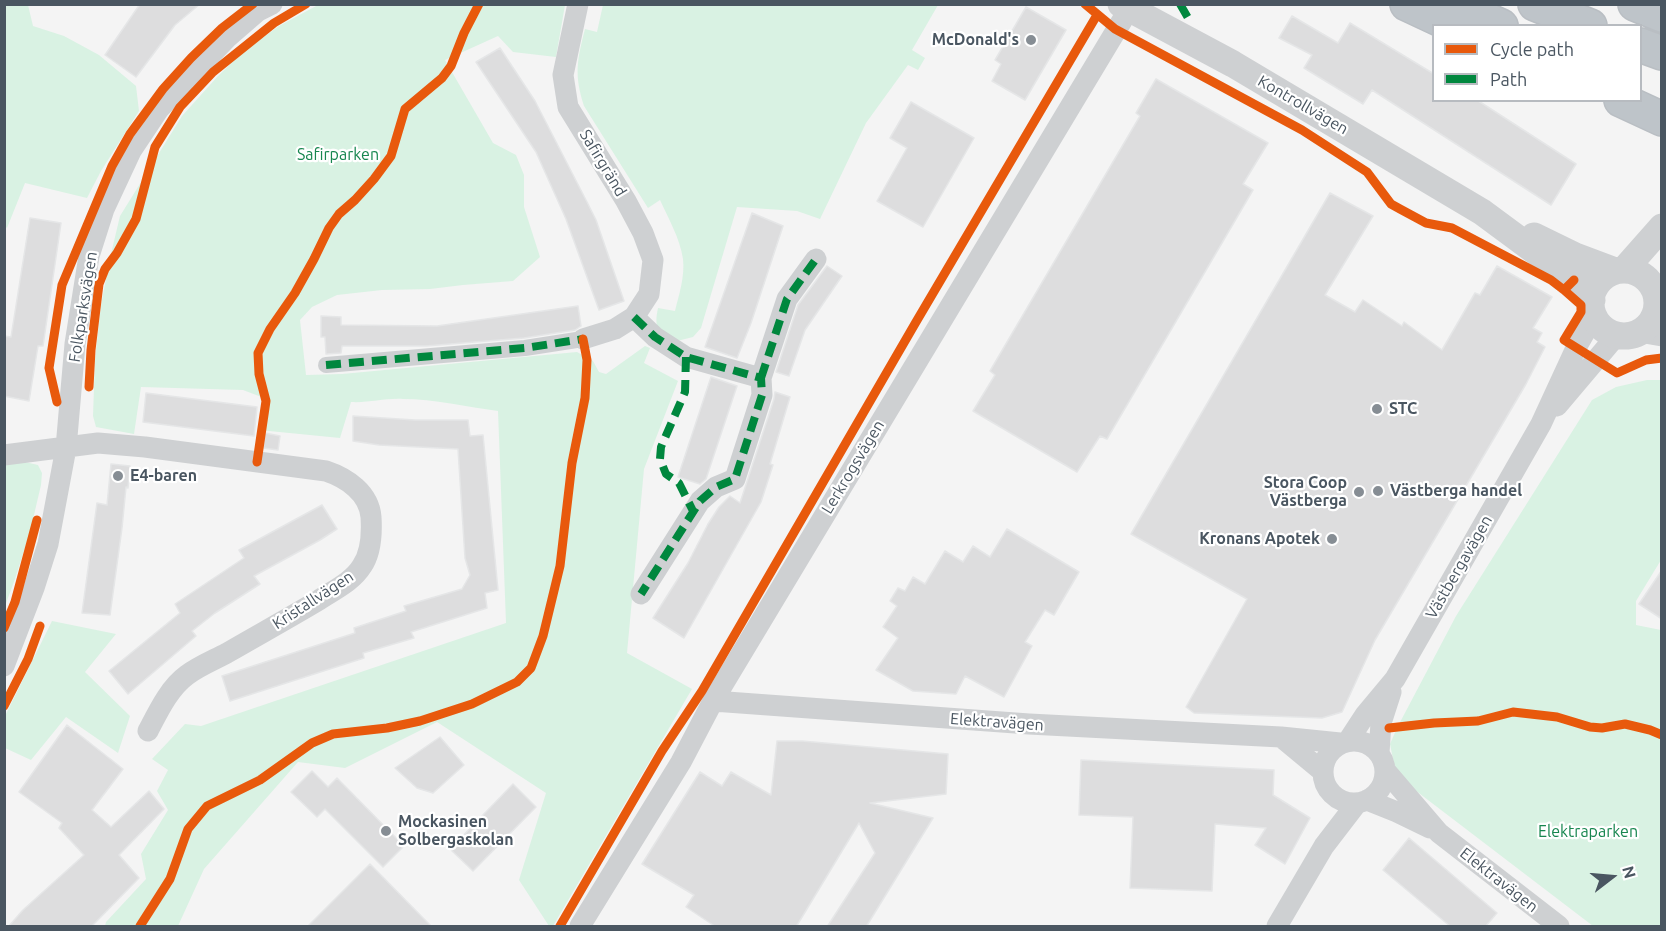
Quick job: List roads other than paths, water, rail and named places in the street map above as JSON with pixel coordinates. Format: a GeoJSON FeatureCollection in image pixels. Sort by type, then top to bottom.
{"type":"FeatureCollection","features":[{"type":"Feature","properties":{"kind":"highway"},"geometry":{"type":"LineString","coordinates":[[1407,4],[1450,24]]}},
{"type":"Feature","properties":{"kind":"highway"},"geometry":{"type":"LineString","coordinates":[[1452,4],[1497,24]]}},
{"type":"Feature","properties":{"kind":"highway"},"geometry":{"type":"LineString","coordinates":[[1635,4],[1662,15]]}},
{"type":"Feature","properties":{"kind":"highway"},"geometry":{"type":"LineString","coordinates":[[1539,6],[1585,24]]}},
{"type":"Feature","properties":{"kind":"highway"},"geometry":{"type":"LineString","coordinates":[[1642,45],[1662,53]]}},
{"type":"Feature","properties":{"kind":"highway"},"geometry":{"type":"LineString","coordinates":[[1642,87],[1662,96]]}},
{"type":"Feature","properties":{"kind":"highway"},"geometry":{"type":"LineString","coordinates":[[1625,102],[1662,119]]}},
{"type":"Feature","properties":{"kind":"street","name":"Safirgränd"},"geometry":{"type":"LineString","coordinates":[[326,365],[525,348],[583,339],[615,329],[634,316],[649,294],[653,260],[643,233],[626,201],[568,107],[563,75],[578,4]]}},
{"type":"Feature","properties":{"kind":"street","name":"Folkparksvägen"},"geometry":{"type":"LineString","coordinates":[[4,666],[48,544],[66,448],[75,344],[89,256],[108,200],[131,151],[159,109],[228,37],[258,12],[272,5]]}},
{"type":"Feature","properties":{"kind":"street","name":"Kontrollvägen"},"geometry":{"type":"LineString","coordinates":[[1125,7],[1243,70],[1482,212],[1575,256],[1620,270]]}},
{"type":"Feature","properties":{"kind":"street","name":"Lerkrogsvägen"},"geometry":{"type":"LineString","coordinates":[[580,927],[681,762],[714,701],[1125,7]]}},
{"type":"Feature","properties":{"kind":"street","name":"Kontrollvägen"},"geometry":{"type":"LineString","coordinates":[[1482,212],[1574,280],[1593,308]]}},
{"type":"Feature","properties":{"kind":"street"},"geometry":{"type":"LineString","coordinates":[[1620,270],[1636,273],[1645,278],[1654,289],[1659,302],[1651,322],[1639,334],[1608,333],[1599,325],[1593,308],[1598,283],[1620,270],[1662,227]]}},
{"type":"Feature","properties":{"kind":"street"},"geometry":{"type":"LineString","coordinates":[[641,594],[700,501],[716,487],[735,479],[762,395],[761,378],[787,299],[816,259]]}},
{"type":"Feature","properties":{"kind":"street","name":"Västbergavägen"},"geometry":{"type":"LineString","coordinates":[[1344,742],[1395,679],[1541,424],[1593,308]]}},
{"type":"Feature","properties":{"kind":"street"},"geometry":{"type":"LineString","coordinates":[[634,316],[655,337],[686,357],[761,378]]}},
{"type":"Feature","properties":{"kind":"street","name":"Västbergavägen"},"geometry":{"type":"LineString","coordinates":[[1541,424],[1639,334]]}},
{"type":"Feature","properties":{"kind":"street","name":"Kristallvägen"},"geometry":{"type":"LineString","coordinates":[[4,455],[98,443],[326,471],[351,482],[366,502],[371,514],[368,555],[361,568],[348,582],[186,675],[170,693],[148,731]]}},
{"type":"Feature","properties":{"kind":"street","name":"Västbergavägen"},"geometry":{"type":"LineString","coordinates":[[1382,761],[1381,723],[1395,679]]}},
{"type":"Feature","properties":{"kind":"street","name":"Elektravägen"},"geometry":{"type":"LineString","coordinates":[[714,701],[1029,724],[1344,742]]}},
{"type":"Feature","properties":{"kind":"street"},"geometry":{"type":"LineString","coordinates":[[1281,737],[1322,771]]}},
{"type":"Feature","properties":{"kind":"street"},"geometry":{"type":"LineString","coordinates":[[1277,927],[1324,846],[1362,802],[1381,788],[1382,761],[1365,742],[1344,742],[1327,754],[1322,771],[1327,788],[1340,800],[1362,802]]}},
{"type":"Feature","properties":{"kind":"street","name":"Elektravägen"},"geometry":{"type":"LineString","coordinates":[[1382,761],[1439,833]]}},
{"type":"Feature","properties":{"kind":"street"},"geometry":{"type":"LineString","coordinates":[[1324,846],[1332,795]]}},
{"type":"Feature","properties":{"kind":"street","name":"Elektravägen"},"geometry":{"type":"LineString","coordinates":[[1362,802],[1397,812],[1439,833],[1559,927]]}},
{"type":"Feature","properties":{"kind":"place","name":"McDonald's"},"geometry":{"type":"Point","coordinates":[1031,40]}},
{"type":"Feature","properties":{"kind":"place","name":"STC"},"geometry":{"type":"Point","coordinates":[1377,409]}},
{"type":"Feature","properties":{"kind":"place","name":"E4-baren"},"geometry":{"type":"Point","coordinates":[118,476]}},
{"type":"Feature","properties":{"kind":"place","name":"Västberga handel"},"geometry":{"type":"Point","coordinates":[1378,491]}},
{"type":"Feature","properties":{"kind":"place","name":"Stora Coop Västberga"},"geometry":{"type":"Point","coordinates":[1359,492]}},
{"type":"Feature","properties":{"kind":"place","name":"Kronans Apotek"},"geometry":{"type":"Point","coordinates":[1332,539]}},
{"type":"Feature","properties":{"kind":"place","name":"Mockasinen Solbergaskolan"},"geometry":{"type":"Point","coordinates":[386,831]}},
{"type":"Feature","properties":{"kind":"park label","name":"Safirparken"},"geometry":{"type":"Point","coordinates":[338,155]}},
{"type":"Feature","properties":{"kind":"park label","name":"Elektraparken"},"geometry":{"type":"Point","coordinates":[1588,832]}}]}
